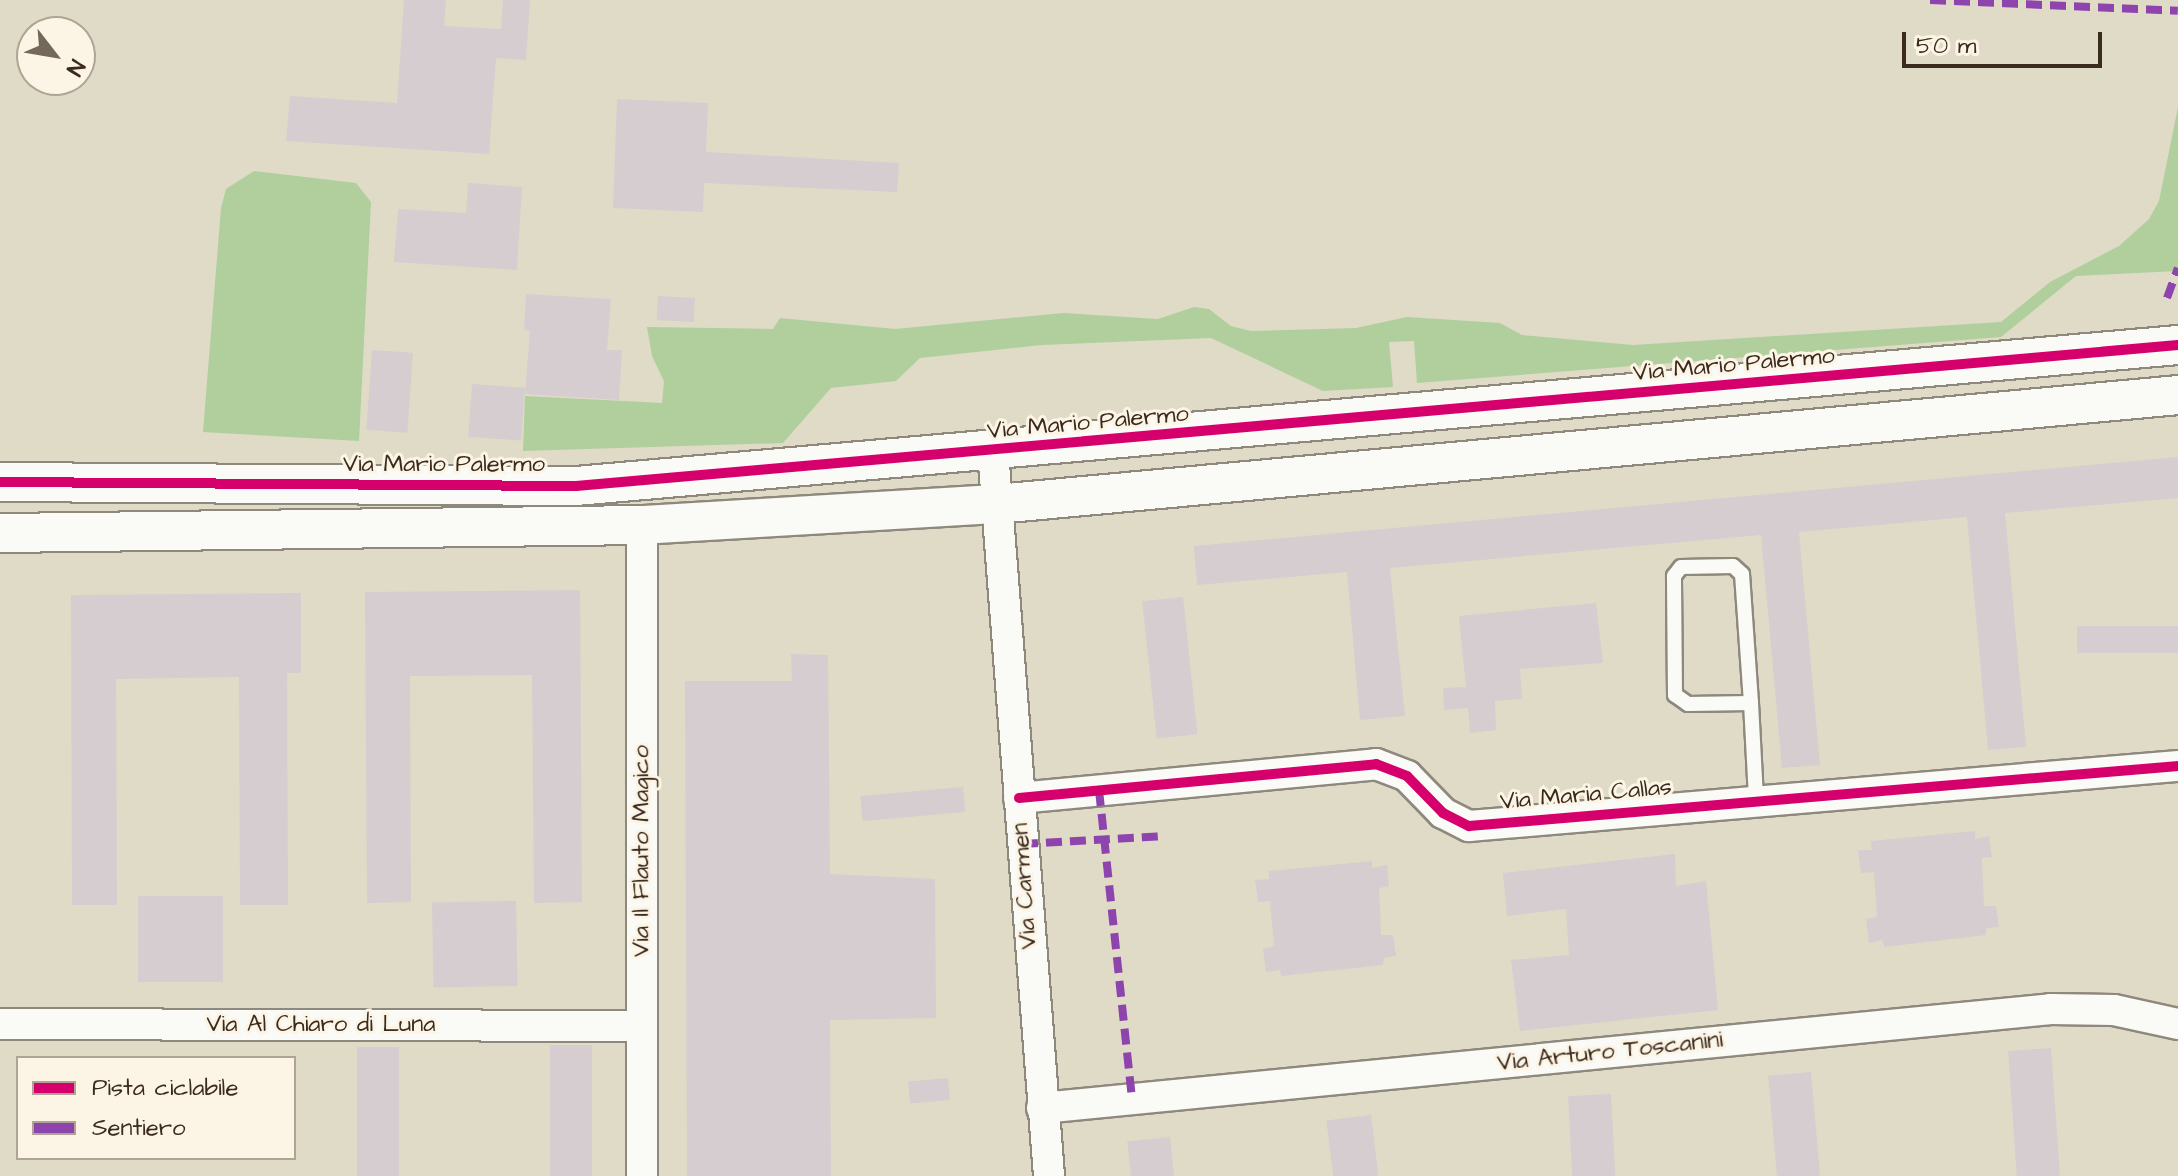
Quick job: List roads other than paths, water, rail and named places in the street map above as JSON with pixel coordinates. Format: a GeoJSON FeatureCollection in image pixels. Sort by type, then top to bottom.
{"type":"FeatureCollection","features":[{"type":"Feature","properties":{"kind":"street","name":"Via Mario Palermo"},"geometry":{"type":"LineString","coordinates":[[0,482],[576,486],[2178,345]]}},
{"type":"Feature","properties":{"kind":"street"},"geometry":{"type":"LineString","coordinates":[[0,533],[642,525],[997,504],[2178,395]]}},
{"type":"Feature","properties":{"kind":"street","name":"Via Carmen"},"geometry":{"type":"LineString","coordinates":[[993,451],[1049,1176]]}},
{"type":"Feature","properties":{"kind":"street","name":"Via Il Flauto Magico"},"geometry":{"type":"LineString","coordinates":[[642,525],[642,1176]]}},
{"type":"Feature","properties":{"kind":"street","name":"Via Maria Callas"},"geometry":{"type":"LineString","coordinates":[[1019,798],[1367,764],[1407,776],[1443,813],[1469,826],[2178,766]]}},
{"type":"Feature","properties":{"kind":"street","name":"Via Arturo Toscanini"},"geometry":{"type":"LineString","coordinates":[[1042,1108],[2051,1009],[2114,1010],[2178,1024]]}},
{"type":"Feature","properties":{"kind":"street","name":"Via Al Chiaro di Luna"},"geometry":{"type":"LineString","coordinates":[[0,1024],[642,1026]]}},
{"type":"Feature","properties":{"kind":"lane"},"geometry":{"type":"LineString","coordinates":[[1751,703],[1688,704],[1675,695],[1674,576],[1681,567],[1733,566],[1740,571],[1751,703],[1756,800]]}}]}
